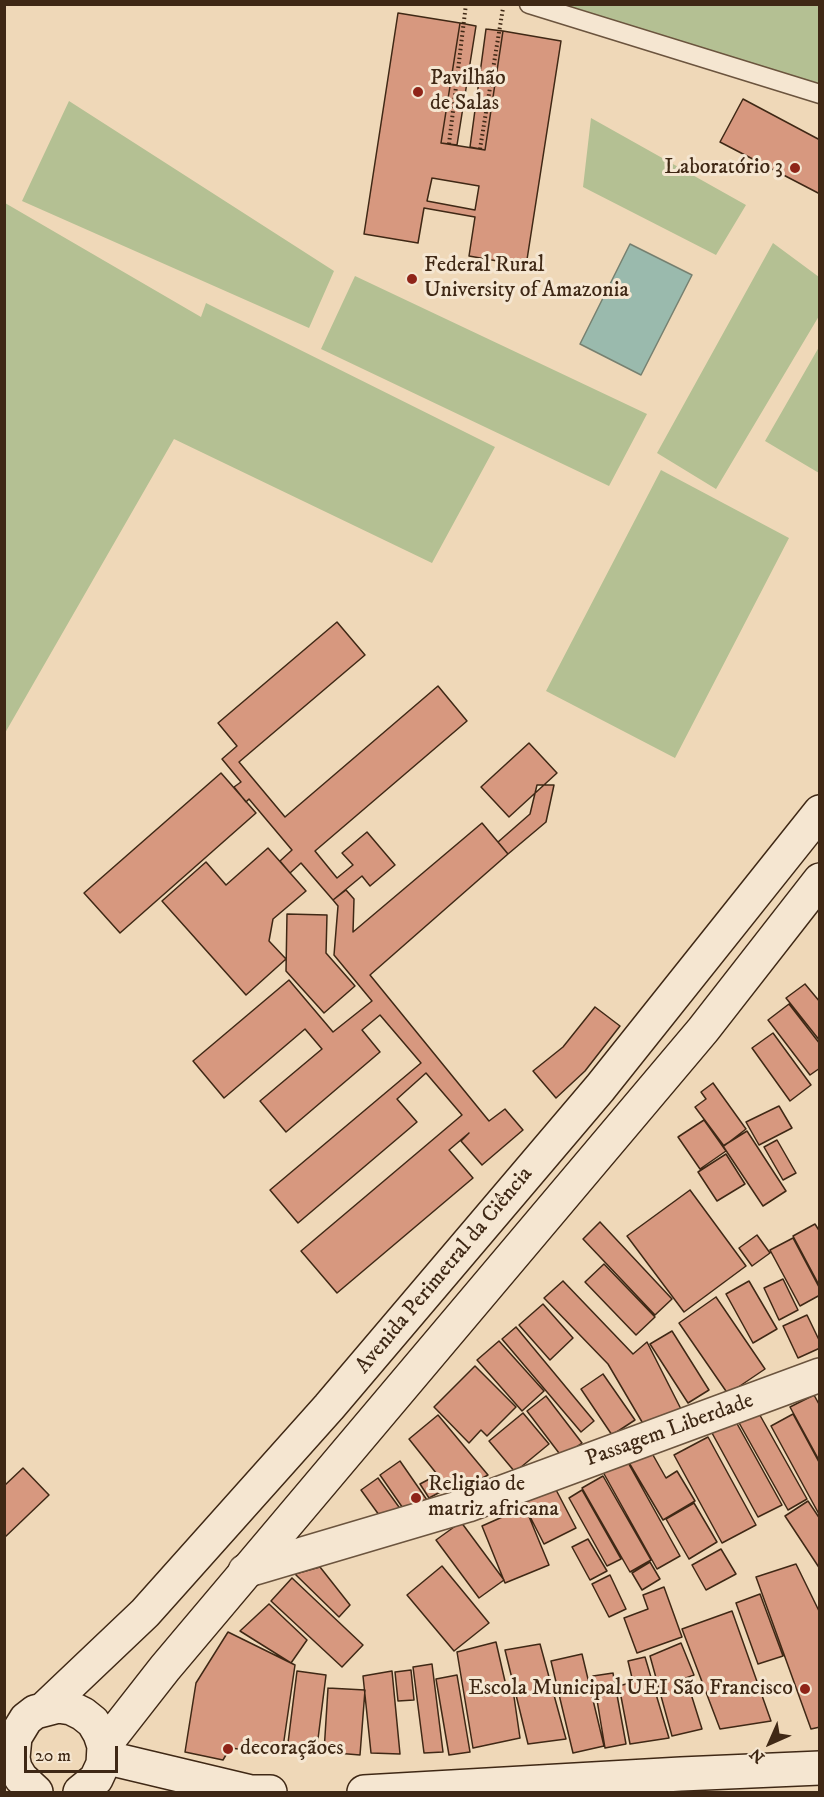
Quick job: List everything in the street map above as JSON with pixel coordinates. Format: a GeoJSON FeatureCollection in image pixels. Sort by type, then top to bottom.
{"type":"FeatureCollection","features":[{"type":"Feature","properties":{"kind":"main road","name":"Avenida Perimetral da Ciência"},"geometry":{"type":"LineString","coordinates":[[9,1764],[15,1737],[20,1727],[35,1712],[45,1708],[145,1613],[329,1407],[600,1088],[819,812]]}},
{"type":"Feature","properties":{"kind":"main road","name":"Avenida Perimetral da Ciência"},"geometry":{"type":"LineString","coordinates":[[80,1792],[96,1779],[104,1752],[165,1668],[703,1030],[819,880]]}},
{"type":"Feature","properties":{"kind":"main road","name":"Passagem Liberdade"},"geometry":{"type":"LineString","coordinates":[[246,1571],[468,1505],[819,1375]]}},
{"type":"Feature","properties":{"kind":"main road"},"geometry":{"type":"LineString","coordinates":[[45,1708],[65,1707],[83,1714],[93,1722],[100,1734],[104,1752],[256,1792]]}},
{"type":"Feature","properties":{"kind":"main road"},"geometry":{"type":"LineString","coordinates":[[9,1764],[36,1792]]}},
{"type":"Feature","properties":{"kind":"main road"},"geometry":{"type":"LineString","coordinates":[[364,1792],[681,1783],[819,1768]]}},
{"type":"Feature","properties":{"kind":"lane"},"geometry":{"type":"LineString","coordinates":[[529,4],[819,94]]}},
{"type":"Feature","properties":{"kind":"path"},"geometry":{"type":"LineString","coordinates":[[448,144],[466,4]]}},
{"type":"Feature","properties":{"kind":"path"},"geometry":{"type":"LineString","coordinates":[[480,149],[503,4]]}},
{"type":"Feature","properties":{"kind":"green space"},"geometry":{"type":"Polygon","coordinates":[[[529,5],[819,5],[819,94],[529,5]]]}},
{"type":"Feature","properties":{"kind":"green space"},"geometry":{"type":"Polygon","coordinates":[[[69,101],[334,271],[309,328],[22,201],[69,101]]]}},
{"type":"Feature","properties":{"kind":"green space"},"geometry":{"type":"Polygon","coordinates":[[[591,118],[746,205],[716,255],[583,187],[591,118]]]}},
{"type":"Feature","properties":{"kind":"green space"},"geometry":{"type":"Polygon","coordinates":[[[5,203],[201,317],[206,303],[495,447],[432,563],[174,439],[5,733],[5,203]]]}},
{"type":"Feature","properties":{"kind":"green space"},"geometry":{"type":"Polygon","coordinates":[[[773,243],[819,277],[819,316],[716,489],[657,453],[773,243]]]}},
{"type":"Feature","properties":{"kind":"green space"},"geometry":{"type":"Polygon","coordinates":[[[355,276],[647,414],[609,486],[321,349],[355,276]]]}},
{"type":"Feature","properties":{"kind":"green space"},"geometry":{"type":"Polygon","coordinates":[[[819,347],[819,473],[765,441],[819,347]]]}},
{"type":"Feature","properties":{"kind":"green space"},"geometry":{"type":"Polygon","coordinates":[[[661,470],[789,538],[675,758],[546,691],[661,470]]]}},
{"type":"Feature","properties":{"kind":"shaded area"},"geometry":{"type":"Polygon","coordinates":[[[630,244],[692,275],[641,375],[580,344],[630,244]]]}},
{"type":"Feature","properties":{"kind":"building","name":"Pavilhão de Salas"},"geometry":{"type":"Polygon","coordinates":[[[398,13],[460,23],[441,143],[485,150],[503,31],[561,41],[526,266],[469,256],[475,217],[424,208],[418,243],[364,234],[398,13]],[[432,178],[427,201],[475,210],[479,186],[432,178]]]}},
{"type":"Feature","properties":{"kind":"building"},"geometry":{"type":"Polygon","coordinates":[[[460,23],[476,26],[457,145],[441,143],[460,23]]]}},
{"type":"Feature","properties":{"kind":"building"},"geometry":{"type":"Polygon","coordinates":[[[486,29],[503,31],[485,150],[470,147],[486,29]]]}},
{"type":"Feature","properties":{"kind":"building","name":"Laboratório 3"},"geometry":{"type":"Polygon","coordinates":[[[743,99],[820,140],[820,194],[720,142],[743,99]]]}},
{"type":"Feature","properties":{"kind":"building"},"geometry":{"type":"Polygon","coordinates":[[[337,622],[365,655],[239,762],[285,817],[438,686],[467,721],[315,851],[337,878],[353,865],[342,853],[367,832],[395,865],[370,886],[362,876],[333,900],[301,863],[290,873],[280,861],[292,850],[249,799],[246,802],[234,787],[241,782],[222,759],[237,746],[218,723],[337,622]]]}},
{"type":"Feature","properties":{"kind":"building"},"geometry":{"type":"Polygon","coordinates":[[[529,743],[557,773],[509,817],[481,787],[529,743]]]}},
{"type":"Feature","properties":{"kind":"building"},"geometry":{"type":"Polygon","coordinates":[[[221,773],[256,813],[120,933],[84,893],[221,773]]]}},
{"type":"Feature","properties":{"kind":"building"},"geometry":{"type":"Polygon","coordinates":[[[537,785],[554,785],[546,822],[508,854],[498,842],[530,814],[537,785]]]}},
{"type":"Feature","properties":{"kind":"building"},"geometry":{"type":"Polygon","coordinates":[[[482,823],[508,854],[370,975],[489,1121],[505,1109],[523,1130],[482,1165],[461,1141],[469,1133],[449,1150],[473,1178],[337,1293],[301,1251],[462,1115],[426,1073],[397,1099],[417,1122],[298,1223],[270,1190],[421,1063],[380,1015],[362,1030],[380,1052],[286,1132],[260,1101],[322,1049],[305,1029],[224,1098],[193,1061],[289,980],[333,1032],[372,1001],[334,955],[338,906],[333,900],[346,890],[354,899],[353,932],[482,823]]]}},
{"type":"Feature","properties":{"kind":"building"},"geometry":{"type":"Polygon","coordinates":[[[268,848],[306,891],[273,919],[269,941],[286,959],[246,995],[162,901],[206,862],[226,885],[268,848]]]}},
{"type":"Feature","properties":{"kind":"building"},"geometry":{"type":"Polygon","coordinates":[[[287,914],[327,915],[326,953],[355,986],[324,1013],[286,971],[287,914]]]}},
{"type":"Feature","properties":{"kind":"building"},"geometry":{"type":"Polygon","coordinates":[[[805,984],[820,1002],[820,1041],[786,998],[805,984]]]}},
{"type":"Feature","properties":{"kind":"building"},"geometry":{"type":"Polygon","coordinates":[[[789,1004],[820,1044],[820,1068],[810,1075],[768,1020],[789,1004]]]}},
{"type":"Feature","properties":{"kind":"building"},"geometry":{"type":"Polygon","coordinates":[[[595,1007],[620,1026],[585,1071],[556,1098],[533,1071],[563,1047],[595,1007]]]}},
{"type":"Feature","properties":{"kind":"building"},"geometry":{"type":"Polygon","coordinates":[[[773,1033],[811,1085],[790,1101],[752,1048],[773,1033]]]}},
{"type":"Feature","properties":{"kind":"building"},"geometry":{"type":"Polygon","coordinates":[[[713,1083],[746,1129],[724,1146],[695,1107],[706,1099],[701,1092],[713,1083]]]}},
{"type":"Feature","properties":{"kind":"building"},"geometry":{"type":"Polygon","coordinates":[[[779,1106],[792,1128],[759,1145],[746,1122],[779,1106]]]}},
{"type":"Feature","properties":{"kind":"building"},"geometry":{"type":"Polygon","coordinates":[[[704,1120],[726,1151],[700,1169],[678,1137],[704,1120]]]}},
{"type":"Feature","properties":{"kind":"building"},"geometry":{"type":"Polygon","coordinates":[[[747,1131],[786,1191],[763,1206],[723,1146],[747,1131]]]}},
{"type":"Feature","properties":{"kind":"building"},"geometry":{"type":"Polygon","coordinates":[[[777,1140],[796,1173],[783,1180],[764,1147],[777,1140]]]}},
{"type":"Feature","properties":{"kind":"building"},"geometry":{"type":"Polygon","coordinates":[[[726,1154],[745,1184],[717,1201],[698,1172],[726,1154]]]}},
{"type":"Feature","properties":{"kind":"building"},"geometry":{"type":"Polygon","coordinates":[[[690,1190],[746,1266],[684,1312],[627,1236],[690,1190]]]}},
{"type":"Feature","properties":{"kind":"building"},"geometry":{"type":"Polygon","coordinates":[[[600,1222],[672,1299],[655,1315],[583,1239],[600,1222]]]}},
{"type":"Feature","properties":{"kind":"building"},"geometry":{"type":"Polygon","coordinates":[[[815,1224],[820,1232],[819,1285],[793,1236],[815,1224]]]}},
{"type":"Feature","properties":{"kind":"building"},"geometry":{"type":"Polygon","coordinates":[[[757,1235],[770,1253],[752,1266],[739,1248],[757,1235]]]}},
{"type":"Feature","properties":{"kind":"building"},"geometry":{"type":"Polygon","coordinates":[[[793,1238],[820,1289],[820,1295],[800,1306],[770,1250],[793,1238]]]}},
{"type":"Feature","properties":{"kind":"building"},"geometry":{"type":"Polygon","coordinates":[[[604,1264],[655,1317],[636,1335],[585,1282],[604,1264]]]}},
{"type":"Feature","properties":{"kind":"building"},"geometry":{"type":"Polygon","coordinates":[[[783,1279],[798,1310],[779,1320],[764,1288],[783,1279]]]}},
{"type":"Feature","properties":{"kind":"building"},"geometry":{"type":"Polygon","coordinates":[[[563,1281],[633,1354],[647,1342],[684,1415],[645,1427],[608,1364],[544,1298],[563,1281]]]}},
{"type":"Feature","properties":{"kind":"building"},"geometry":{"type":"Polygon","coordinates":[[[749,1281],[777,1329],[753,1343],[726,1294],[749,1281]]]}},
{"type":"Feature","properties":{"kind":"building"},"geometry":{"type":"Polygon","coordinates":[[[716,1297],[765,1369],[728,1394],[679,1323],[716,1297]]]}},
{"type":"Feature","properties":{"kind":"building"},"geometry":{"type":"Polygon","coordinates":[[[543,1304],[573,1338],[550,1360],[519,1325],[543,1304]]]}},
{"type":"Feature","properties":{"kind":"building"},"geometry":{"type":"Polygon","coordinates":[[[807,1315],[820,1342],[820,1348],[798,1358],[783,1326],[807,1315]]]}},
{"type":"Feature","properties":{"kind":"building"},"geometry":{"type":"Polygon","coordinates":[[[516,1327],[594,1421],[581,1432],[502,1339],[516,1327]]]}},
{"type":"Feature","properties":{"kind":"building"},"geometry":{"type":"Polygon","coordinates":[[[672,1331],[709,1390],[688,1403],[650,1344],[672,1331]]]}},
{"type":"Feature","properties":{"kind":"building"},"geometry":{"type":"Polygon","coordinates":[[[499,1341],[544,1391],[522,1411],[477,1360],[499,1341]]]}},
{"type":"Feature","properties":{"kind":"building"},"geometry":{"type":"Polygon","coordinates":[[[475,1366],[516,1407],[487,1436],[481,1430],[469,1443],[434,1407],[475,1366]]]}},
{"type":"Feature","properties":{"kind":"building"},"geometry":{"type":"Polygon","coordinates":[[[603,1374],[635,1420],[612,1435],[581,1389],[603,1374]]]}},
{"type":"Feature","properties":{"kind":"building"},"geometry":{"type":"Polygon","coordinates":[[[814,1395],[820,1406],[820,1462],[790,1407],[814,1395]]]}},
{"type":"Feature","properties":{"kind":"building"},"geometry":{"type":"Polygon","coordinates":[[[546,1396],[582,1443],[562,1457],[527,1411],[546,1396]]]}},
{"type":"Feature","properties":{"kind":"building"},"geometry":{"type":"Polygon","coordinates":[[[757,1410],[807,1499],[788,1510],[738,1421],[757,1410]]]}},
{"type":"Feature","properties":{"kind":"building"},"geometry":{"type":"Polygon","coordinates":[[[523,1413],[549,1444],[515,1472],[489,1441],[523,1413]]]}},
{"type":"Feature","properties":{"kind":"building"},"geometry":{"type":"Polygon","coordinates":[[[793,1414],[820,1464],[820,1516],[771,1426],[793,1414]]]}},
{"type":"Feature","properties":{"kind":"building"},"geometry":{"type":"Polygon","coordinates":[[[438,1415],[488,1475],[464,1488],[458,1480],[448,1488],[409,1439],[438,1415]]]}},
{"type":"Feature","properties":{"kind":"building"},"geometry":{"type":"Polygon","coordinates":[[[735,1420],[782,1505],[758,1517],[712,1433],[735,1420]]]}},
{"type":"Feature","properties":{"kind":"building"},"geometry":{"type":"Polygon","coordinates":[[[708,1437],[756,1525],[722,1543],[674,1455],[708,1437]]]}},
{"type":"Feature","properties":{"kind":"building"},"geometry":{"type":"Polygon","coordinates":[[[649,1448],[666,1478],[677,1471],[695,1501],[663,1520],[628,1461],[649,1448]]]}},
{"type":"Feature","properties":{"kind":"building"},"geometry":{"type":"Polygon","coordinates":[[[626,1459],[680,1556],[657,1569],[603,1472],[626,1459]]]}},
{"type":"Feature","properties":{"kind":"building"},"geometry":{"type":"Polygon","coordinates":[[[400,1461],[427,1500],[407,1514],[380,1475],[400,1461]]]}},
{"type":"Feature","properties":{"kind":"building"},"geometry":{"type":"Polygon","coordinates":[[[23,1468],[49,1495],[4,1538],[4,1486],[23,1468]]]}},
{"type":"Feature","properties":{"kind":"building"},"geometry":{"type":"Polygon","coordinates":[[[435,1476],[444,1490],[429,1498],[420,1484],[435,1476]]]}},
{"type":"Feature","properties":{"kind":"building"},"geometry":{"type":"Polygon","coordinates":[[[603,1476],[651,1560],[630,1572],[582,1488],[603,1476]]]}},
{"type":"Feature","properties":{"kind":"building"},"geometry":{"type":"Polygon","coordinates":[[[378,1478],[404,1514],[387,1526],[361,1490],[378,1478]]]}},
{"type":"Feature","properties":{"kind":"building"},"geometry":{"type":"Polygon","coordinates":[[[553,1484],[576,1528],[544,1544],[521,1499],[553,1484]]]}},
{"type":"Feature","properties":{"kind":"building"},"geometry":{"type":"Polygon","coordinates":[[[582,1490],[621,1559],[607,1566],[569,1498],[582,1490]]]}},
{"type":"Feature","properties":{"kind":"building"},"geometry":{"type":"Polygon","coordinates":[[[808,1501],[820,1519],[820,1569],[785,1516],[808,1501]]]}},
{"type":"Feature","properties":{"kind":"building"},"geometry":{"type":"Polygon","coordinates":[[[694,1503],[717,1542],[689,1559],[666,1519],[694,1503]]]}},
{"type":"Feature","properties":{"kind":"building"},"geometry":{"type":"Polygon","coordinates":[[[525,1507],[549,1565],[505,1583],[482,1526],[525,1507]]]}},
{"type":"Feature","properties":{"kind":"building"},"geometry":{"type":"Polygon","coordinates":[[[461,1522],[504,1580],[479,1598],[436,1540],[461,1522]]]}},
{"type":"Feature","properties":{"kind":"building"},"geometry":{"type":"Polygon","coordinates":[[[588,1539],[607,1571],[590,1580],[572,1547],[588,1539]]]}},
{"type":"Feature","properties":{"kind":"building"},"geometry":{"type":"Polygon","coordinates":[[[721,1549],[736,1574],[706,1590],[692,1565],[721,1549]]]}},
{"type":"Feature","properties":{"kind":"building"},"geometry":{"type":"Polygon","coordinates":[[[650,1562],[660,1579],[642,1590],[632,1573],[650,1562]]]}},
{"type":"Feature","properties":{"kind":"building"},"geometry":{"type":"Polygon","coordinates":[[[796,1564],[820,1613],[820,1727],[811,1729],[756,1577],[796,1564]]]}},
{"type":"Feature","properties":{"kind":"building"},"geometry":{"type":"Polygon","coordinates":[[[442,1566],[489,1623],[454,1651],[407,1595],[442,1566]]]}},
{"type":"Feature","properties":{"kind":"building"},"geometry":{"type":"Polygon","coordinates":[[[320,1567],[350,1605],[339,1617],[295,1574],[320,1567]]]}},
{"type":"Feature","properties":{"kind":"building"},"geometry":{"type":"Polygon","coordinates":[[[610,1575],[626,1609],[609,1617],[592,1584],[610,1575]]]}},
{"type":"Feature","properties":{"kind":"building"},"geometry":{"type":"Polygon","coordinates":[[[292,1578],[363,1645],[342,1667],[271,1601],[292,1578]]]}},
{"type":"Feature","properties":{"kind":"building"},"geometry":{"type":"Polygon","coordinates":[[[664,1587],[682,1637],[637,1653],[624,1618],[648,1609],[643,1595],[664,1587]]]}},
{"type":"Feature","properties":{"kind":"building"},"geometry":{"type":"Polygon","coordinates":[[[760,1594],[783,1656],[758,1664],[736,1603],[760,1594]]]}},
{"type":"Feature","properties":{"kind":"building"},"geometry":{"type":"Polygon","coordinates":[[[269,1604],[307,1640],[291,1663],[240,1631],[269,1604]]]}},
{"type":"Feature","properties":{"kind":"building"},"geometry":{"type":"Polygon","coordinates":[[[732,1611],[771,1721],[720,1729],[682,1629],[732,1611]]]}},
{"type":"Feature","properties":{"kind":"building"},"geometry":{"type":"Polygon","coordinates":[[[228,1632],[295,1665],[282,1754],[230,1748],[223,1760],[185,1752],[196,1683],[228,1632]]]}},
{"type":"Feature","properties":{"kind":"building"},"geometry":{"type":"Polygon","coordinates":[[[496,1642],[507,1690],[513,1690],[520,1738],[473,1748],[457,1652],[496,1642]]]}},
{"type":"Feature","properties":{"kind":"building"},"geometry":{"type":"Polygon","coordinates":[[[681,1643],[694,1675],[686,1678],[702,1729],[672,1736],[650,1656],[681,1643]]]}},
{"type":"Feature","properties":{"kind":"building"},"geometry":{"type":"Polygon","coordinates":[[[540,1644],[566,1739],[528,1744],[505,1650],[540,1644]]]}},
{"type":"Feature","properties":{"kind":"building"},"geometry":{"type":"Polygon","coordinates":[[[582,1654],[604,1746],[573,1753],[551,1661],[582,1654]]]}},
{"type":"Feature","properties":{"kind":"building"},"geometry":{"type":"Polygon","coordinates":[[[645,1657],[669,1738],[630,1744],[619,1686],[633,1682],[628,1661],[645,1657]]]}},
{"type":"Feature","properties":{"kind":"building"},"geometry":{"type":"Polygon","coordinates":[[[432,1664],[443,1752],[424,1753],[413,1667],[432,1664]]]}},
{"type":"Feature","properties":{"kind":"building"},"geometry":{"type":"Polygon","coordinates":[[[411,1670],[414,1700],[398,1701],[395,1672],[411,1670]]]}},
{"type":"Feature","properties":{"kind":"building"},"geometry":{"type":"Polygon","coordinates":[[[297,1671],[326,1675],[316,1755],[287,1751],[297,1671]]]}},
{"type":"Feature","properties":{"kind":"building"},"geometry":{"type":"Polygon","coordinates":[[[392,1671],[400,1754],[371,1753],[363,1676],[392,1671]]]}},
{"type":"Feature","properties":{"kind":"building"},"geometry":{"type":"Polygon","coordinates":[[[613,1673],[626,1744],[605,1748],[593,1676],[613,1673]]]}},
{"type":"Feature","properties":{"kind":"building"},"geometry":{"type":"Polygon","coordinates":[[[457,1675],[470,1752],[449,1755],[436,1679],[457,1675]]]}},
{"type":"Feature","properties":{"kind":"building"},"geometry":{"type":"Polygon","coordinates":[[[328,1688],[365,1690],[360,1755],[324,1752],[328,1688]]]}},
{"type":"Feature","properties":{"kind":"place","name":"Pavilhão de Salas"},"geometry":{"type":"Point","coordinates":[418,92]}},
{"type":"Feature","properties":{"kind":"place","name":"Laboratório 3"},"geometry":{"type":"Point","coordinates":[795,168]}},
{"type":"Feature","properties":{"kind":"place","name":"Federal Rural University of Amazonia"},"geometry":{"type":"Point","coordinates":[412,279]}},
{"type":"Feature","properties":{"kind":"place","name":"Religiao de matriz africana"},"geometry":{"type":"Point","coordinates":[416,1498]}},
{"type":"Feature","properties":{"kind":"place","name":"Escola Municipal UEI São Francisco"},"geometry":{"type":"Point","coordinates":[805,1689]}},
{"type":"Feature","properties":{"kind":"place","name":"decoraçãoes"},"geometry":{"type":"Point","coordinates":[228,1749]}}]}
